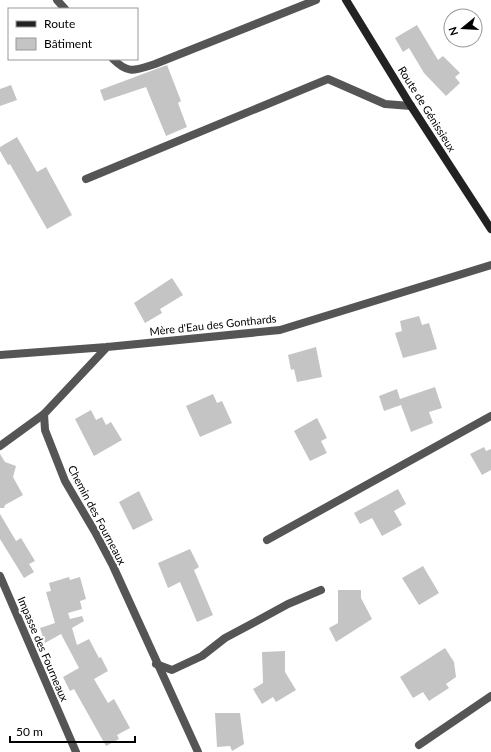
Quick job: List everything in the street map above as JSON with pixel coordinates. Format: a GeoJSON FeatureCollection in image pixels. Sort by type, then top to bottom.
{"type":"FeatureCollection","features":[{"type":"Feature","properties":{"kind":"street"},"geometry":{"type":"LineString","coordinates":[[57,0],[64,8]]}},
{"type":"Feature","properties":{"kind":"street"},"geometry":{"type":"LineString","coordinates":[[114,60],[122,68],[131,71],[155,64],[316,0]]}},
{"type":"Feature","properties":{"kind":"street","name":"Route de Génissieux"},"geometry":{"type":"LineString","coordinates":[[346,0],[411,106],[491,228]]}},
{"type":"Feature","properties":{"kind":"street"},"geometry":{"type":"LineString","coordinates":[[86,179],[328,79],[385,104],[411,106]]}},
{"type":"Feature","properties":{"kind":"street","name":"Mère d'Eau des Gonthards"},"geometry":{"type":"LineString","coordinates":[[0,355],[107,347],[280,330],[491,265]]}},
{"type":"Feature","properties":{"kind":"street"},"geometry":{"type":"LineString","coordinates":[[0,446],[44,414],[107,347]]}},
{"type":"Feature","properties":{"kind":"street","name":"Chemin des Fourneaux"},"geometry":{"type":"LineString","coordinates":[[44,414],[45,430],[65,481],[113,566],[156,664],[198,752]]}},
{"type":"Feature","properties":{"kind":"street"},"geometry":{"type":"LineString","coordinates":[[266,540],[491,416]]}},
{"type":"Feature","properties":{"kind":"street","name":"Impasse des Fourneaux"},"geometry":{"type":"LineString","coordinates":[[0,576],[76,752]]}},
{"type":"Feature","properties":{"kind":"street"},"geometry":{"type":"LineString","coordinates":[[156,664],[172,670],[202,656],[225,638],[288,604],[321,590]]}},
{"type":"Feature","properties":{"kind":"street"},"geometry":{"type":"LineString","coordinates":[[419,745],[491,696]]}},
{"type":"Feature","properties":{"kind":"building"},"geometry":{"type":"Polygon","coordinates":[[[417,25],[438,60],[443,56],[460,73],[455,77],[460,83],[446,96],[424,73],[409,48],[403,52],[395,38],[417,25]]]}},
{"type":"Feature","properties":{"kind":"building"},"geometry":{"type":"Polygon","coordinates":[[[167,65],[181,101],[178,103],[187,127],[166,136],[146,87],[104,101],[100,90],[167,65]]]}},
{"type":"Feature","properties":{"kind":"building"},"geometry":{"type":"Polygon","coordinates":[[[11,85],[17,100],[0,106],[0,89],[11,85]]]}},
{"type":"Feature","properties":{"kind":"building"},"geometry":{"type":"Polygon","coordinates":[[[17,137],[37,172],[46,167],[72,215],[47,229],[10,164],[8,165],[0,151],[0,147],[17,137]]]}},
{"type":"Feature","properties":{"kind":"building"},"geometry":{"type":"Polygon","coordinates":[[[172,278],[183,295],[160,309],[162,313],[145,323],[134,303],[172,278]]]}},
{"type":"Feature","properties":{"kind":"building"},"geometry":{"type":"Polygon","coordinates":[[[419,316],[422,325],[429,323],[437,349],[403,358],[395,333],[402,331],[400,321],[419,316]]]}},
{"type":"Feature","properties":{"kind":"building"},"geometry":{"type":"Polygon","coordinates":[[[316,347],[322,377],[297,382],[294,369],[291,370],[288,355],[316,347]]]}},
{"type":"Feature","properties":{"kind":"building"},"geometry":{"type":"Polygon","coordinates":[[[435,387],[442,408],[429,412],[433,423],[411,432],[401,405],[384,411],[379,396],[397,389],[400,399],[435,387]]]}},
{"type":"Feature","properties":{"kind":"building"},"geometry":{"type":"Polygon","coordinates":[[[213,394],[217,403],[222,401],[232,423],[200,437],[186,406],[213,394]]]}},
{"type":"Feature","properties":{"kind":"building"},"geometry":{"type":"Polygon","coordinates":[[[91,410],[96,420],[102,417],[106,425],[111,422],[122,440],[94,456],[75,419],[91,410]]]}},
{"type":"Feature","properties":{"kind":"building"},"geometry":{"type":"Polygon","coordinates":[[[317,418],[327,438],[321,441],[327,453],[310,461],[294,431],[317,418]]]}},
{"type":"Feature","properties":{"kind":"building"},"geometry":{"type":"Polygon","coordinates":[[[484,447],[486,451],[491,449],[491,470],[482,475],[470,454],[484,447]]]}},
{"type":"Feature","properties":{"kind":"building"},"geometry":{"type":"Polygon","coordinates":[[[0,454],[5,462],[16,466],[13,477],[23,495],[5,505],[4,508],[0,508],[0,454]]]}},
{"type":"Feature","properties":{"kind":"building"},"geometry":{"type":"Polygon","coordinates":[[[398,489],[406,504],[394,511],[402,525],[382,536],[372,518],[360,524],[354,513],[398,489]]]}},
{"type":"Feature","properties":{"kind":"building"},"geometry":{"type":"Polygon","coordinates":[[[139,491],[153,520],[133,530],[119,502],[139,491]]]}},
{"type":"Feature","properties":{"kind":"building"},"geometry":{"type":"Polygon","coordinates":[[[0,514],[16,541],[21,538],[35,561],[29,564],[34,572],[24,578],[0,539],[0,514]]]}},
{"type":"Feature","properties":{"kind":"building"},"geometry":{"type":"Polygon","coordinates":[[[190,549],[199,567],[194,570],[213,615],[197,622],[180,582],[168,588],[158,563],[190,549]]]}},
{"type":"Feature","properties":{"kind":"building"},"geometry":{"type":"Polygon","coordinates":[[[423,566],[439,593],[419,605],[402,578],[423,566]]]}},
{"type":"Feature","properties":{"kind":"building"},"geometry":{"type":"Polygon","coordinates":[[[69,577],[70,580],[80,577],[86,599],[80,601],[82,609],[68,613],[70,619],[82,616],[84,621],[72,628],[77,645],[89,639],[99,658],[101,657],[108,671],[94,679],[108,703],[114,699],[130,728],[117,735],[119,739],[106,746],[74,689],[70,691],[63,677],[79,668],[61,634],[45,643],[40,628],[55,623],[46,592],[51,591],[49,583],[69,577]]]}},
{"type":"Feature","properties":{"kind":"building"},"geometry":{"type":"Polygon","coordinates":[[[338,590],[361,590],[361,598],[372,619],[336,642],[329,628],[338,623],[338,590]]]}},
{"type":"Feature","properties":{"kind":"building"},"geometry":{"type":"Polygon","coordinates":[[[445,648],[454,662],[456,677],[446,684],[449,688],[429,701],[423,692],[413,698],[400,677],[445,648]]]}},
{"type":"Feature","properties":{"kind":"building"},"geometry":{"type":"Polygon","coordinates":[[[285,651],[285,672],[296,690],[276,702],[273,697],[262,704],[253,689],[263,683],[262,652],[285,651]]]}},
{"type":"Feature","properties":{"kind":"building"},"geometry":{"type":"Polygon","coordinates":[[[215,713],[240,713],[244,744],[232,751],[230,746],[217,747],[215,713]]]}}]}
